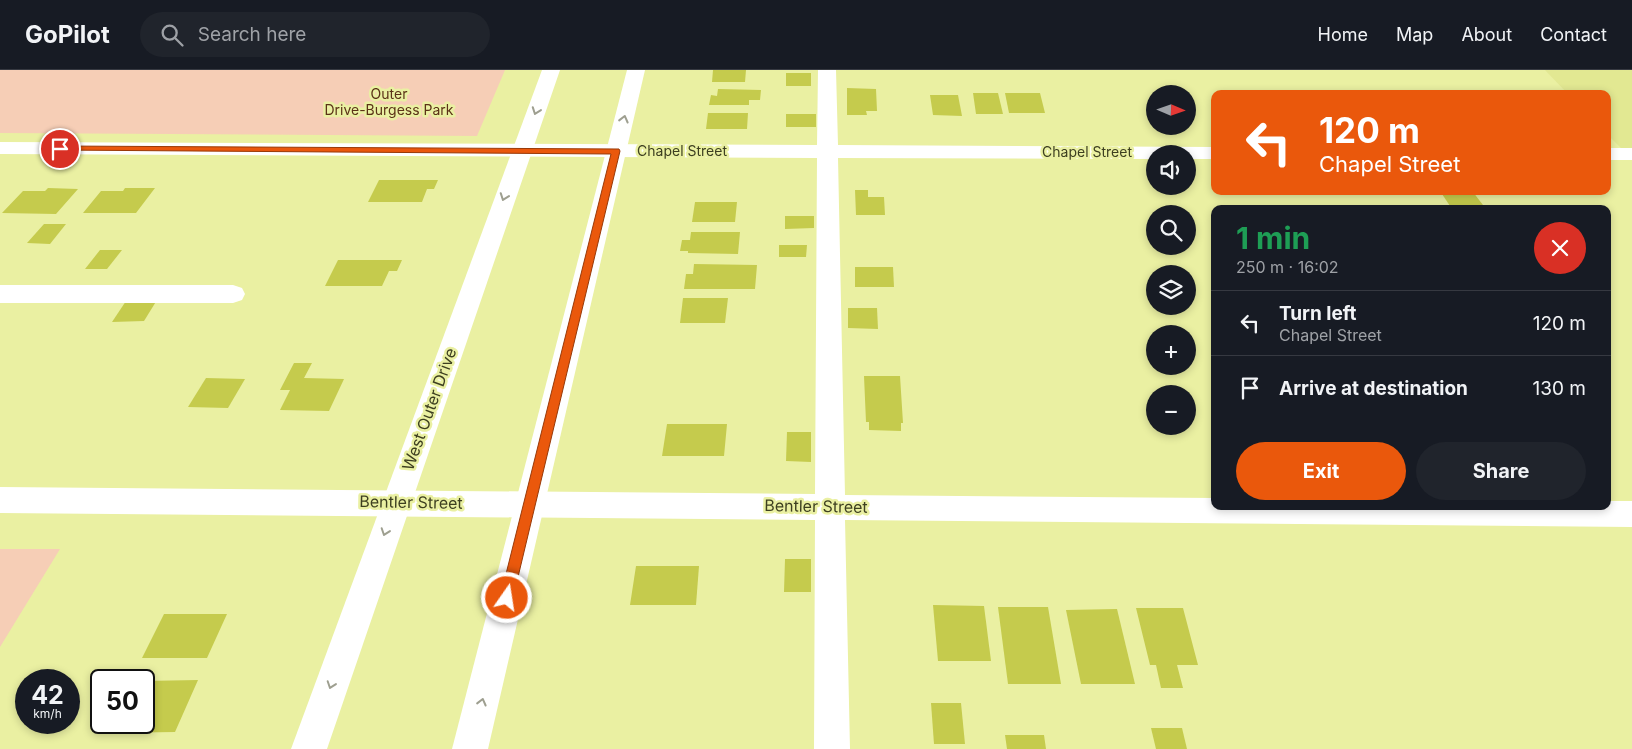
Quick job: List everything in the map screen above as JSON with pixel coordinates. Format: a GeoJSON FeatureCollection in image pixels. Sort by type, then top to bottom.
{"type":"FeatureCollection","features":[{"type":"Feature","properties":{"kind":"street","name":"West Outer Drive"},"geometry":{"type":"LineString","coordinates":[[309,749],[551,70]]}},
{"type":"Feature","properties":{"kind":"street"},"geometry":{"type":"LineString","coordinates":[[470,749],[636,70]]}},
{"type":"Feature","properties":{"kind":"street"},"geometry":{"type":"LineString","coordinates":[[827,70],[832,749]]}},
{"type":"Feature","properties":{"kind":"street","name":"Chapel Street"},"geometry":{"type":"LineString","coordinates":[[0,148],[1211,153]]}},
{"type":"Feature","properties":{"kind":"street"},"geometry":{"type":"LineString","coordinates":[[1611,154],[1632,154]]}},
{"type":"Feature","properties":{"kind":"street"},"geometry":{"type":"LineString","coordinates":[[0,294],[233,294]]}},
{"type":"Feature","properties":{"kind":"street","name":"Bentler Street"},"geometry":{"type":"LineString","coordinates":[[0,500],[1211,510]]}},
{"type":"Feature","properties":{"kind":"street","name":"Bentler Street"},"geometry":{"type":"LineString","coordinates":[[1232,510],[1632,514]]}},
{"type":"Feature","properties":{"kind":"shaded area"},"geometry":{"type":"Polygon","coordinates":[[[1545,70],[1632,70],[1632,150],[1623,150],[1611,138],[1611,90],[1564,90],[1545,70]]]}},
{"type":"Feature","properties":{"kind":"green space","name":"Outer Drive-Burgess Park"},"geometry":{"type":"Polygon","coordinates":[[[0,70],[505,70],[477,136],[0,133],[0,70]]]}},
{"type":"Feature","properties":{"kind":"green space"},"geometry":{"type":"Polygon","coordinates":[[[0,549],[60,549],[0,647],[0,549]]]}},
{"type":"Feature","properties":{"kind":"building"},"geometry":{"type":"Polygon","coordinates":[[[713,70],[746,70],[745,82],[712,82],[713,70]]]}},
{"type":"Feature","properties":{"kind":"building"},"geometry":{"type":"Polygon","coordinates":[[[786,73],[811,73],[811,86],[786,86],[786,73]]]}},
{"type":"Feature","properties":{"kind":"building"},"geometry":{"type":"Polygon","coordinates":[[[847,88],[876,89],[877,111],[866,111],[867,115],[847,115],[847,88]]]}},
{"type":"Feature","properties":{"kind":"building"},"geometry":{"type":"Polygon","coordinates":[[[718,89],[761,90],[760,100],[749,100],[749,105],[709,105],[711,95],[717,96],[718,89]]]}},
{"type":"Feature","properties":{"kind":"building"},"geometry":{"type":"Polygon","coordinates":[[[973,93],[998,93],[1003,114],[976,114],[973,93]]]}},
{"type":"Feature","properties":{"kind":"building"},"geometry":{"type":"Polygon","coordinates":[[[1005,93],[1040,93],[1045,113],[1009,113],[1005,93]]]}},
{"type":"Feature","properties":{"kind":"building"},"geometry":{"type":"Polygon","coordinates":[[[930,95],[958,95],[962,116],[933,115],[930,95]]]}},
{"type":"Feature","properties":{"kind":"building"},"geometry":{"type":"Polygon","coordinates":[[[708,113],[748,113],[747,129],[706,129],[708,113]]]}},
{"type":"Feature","properties":{"kind":"building"},"geometry":{"type":"Polygon","coordinates":[[[786,114],[816,114],[816,127],[786,127],[786,114]]]}},
{"type":"Feature","properties":{"kind":"building"},"geometry":{"type":"Polygon","coordinates":[[[379,180],[438,180],[434,189],[427,189],[422,202],[368,202],[379,180]]]}},
{"type":"Feature","properties":{"kind":"building"},"geometry":{"type":"Polygon","coordinates":[[[48,188],[78,189],[56,214],[2,213],[23,191],[45,191],[48,188]]]}},
{"type":"Feature","properties":{"kind":"building"},"geometry":{"type":"Polygon","coordinates":[[[125,188],[155,188],[136,213],[83,213],[101,191],[123,191],[125,188]]]}},
{"type":"Feature","properties":{"kind":"building"},"geometry":{"type":"Polygon","coordinates":[[[855,190],[868,190],[868,197],[884,197],[885,215],[856,215],[855,190]]]}},
{"type":"Feature","properties":{"kind":"building"},"geometry":{"type":"Polygon","coordinates":[[[1443,195],[1475,195],[1483,205],[1449,205],[1443,195]]]}},
{"type":"Feature","properties":{"kind":"building"},"geometry":{"type":"Polygon","coordinates":[[[695,202],[737,202],[735,222],[692,222],[695,202]]]}},
{"type":"Feature","properties":{"kind":"building"},"geometry":{"type":"Polygon","coordinates":[[[785,216],[814,216],[814,228],[785,229],[785,216]]]}},
{"type":"Feature","properties":{"kind":"building"},"geometry":{"type":"Polygon","coordinates":[[[44,224],[66,224],[50,244],[27,243],[44,224]]]}},
{"type":"Feature","properties":{"kind":"building"},"geometry":{"type":"Polygon","coordinates":[[[691,232],[740,232],[738,254],[688,253],[688,251],[680,251],[682,240],[690,240],[691,232]]]}},
{"type":"Feature","properties":{"kind":"building"},"geometry":{"type":"Polygon","coordinates":[[[779,245],[807,245],[806,257],[779,257],[779,245]]]}},
{"type":"Feature","properties":{"kind":"building"},"geometry":{"type":"Polygon","coordinates":[[[100,250],[122,250],[107,269],[85,269],[100,250]]]}},
{"type":"Feature","properties":{"kind":"building"},"geometry":{"type":"Polygon","coordinates":[[[338,260],[402,260],[397,271],[389,271],[382,286],[325,286],[338,260]]]}},
{"type":"Feature","properties":{"kind":"building"},"geometry":{"type":"Polygon","coordinates":[[[694,264],[757,265],[755,289],[684,289],[686,274],[693,274],[694,264]]]}},
{"type":"Feature","properties":{"kind":"building"},"geometry":{"type":"Polygon","coordinates":[[[855,267],[893,267],[894,287],[855,287],[855,267]]]}},
{"type":"Feature","properties":{"kind":"building"},"geometry":{"type":"Polygon","coordinates":[[[683,298],[728,298],[725,323],[680,323],[683,298]]]}},
{"type":"Feature","properties":{"kind":"building"},"geometry":{"type":"Polygon","coordinates":[[[157,300],[144,321],[112,322],[126,301],[157,300]]]}},
{"type":"Feature","properties":{"kind":"building"},"geometry":{"type":"Polygon","coordinates":[[[848,308],[877,308],[878,329],[848,328],[848,308]]]}},
{"type":"Feature","properties":{"kind":"building"},"geometry":{"type":"Polygon","coordinates":[[[294,363],[312,363],[304,378],[344,379],[329,411],[280,410],[290,390],[280,390],[294,363]]]}},
{"type":"Feature","properties":{"kind":"building"},"geometry":{"type":"Polygon","coordinates":[[[864,376],[900,376],[903,423],[901,423],[901,431],[869,430],[869,422],[866,422],[864,376]]]}},
{"type":"Feature","properties":{"kind":"building"},"geometry":{"type":"Polygon","coordinates":[[[206,378],[245,379],[228,408],[188,407],[206,378]]]}},
{"type":"Feature","properties":{"kind":"building"},"geometry":{"type":"Polygon","coordinates":[[[667,424],[727,424],[724,456],[662,456],[667,424]]]}},
{"type":"Feature","properties":{"kind":"building"},"geometry":{"type":"Polygon","coordinates":[[[787,432],[811,432],[811,462],[786,461],[787,432]]]}},
{"type":"Feature","properties":{"kind":"building"},"geometry":{"type":"Polygon","coordinates":[[[785,559],[811,559],[811,592],[784,592],[785,559]]]}},
{"type":"Feature","properties":{"kind":"building"},"geometry":{"type":"Polygon","coordinates":[[[636,566],[699,566],[696,605],[630,605],[636,566]]]}},
{"type":"Feature","properties":{"kind":"building"},"geometry":{"type":"Polygon","coordinates":[[[933,605],[984,606],[991,661],[938,661],[933,605]]]}},
{"type":"Feature","properties":{"kind":"building"},"geometry":{"type":"Polygon","coordinates":[[[998,607],[1048,607],[1061,684],[1008,684],[998,607]]]}},
{"type":"Feature","properties":{"kind":"building"},"geometry":{"type":"Polygon","coordinates":[[[1136,608],[1183,608],[1198,665],[1177,665],[1183,688],[1161,688],[1156,665],[1150,665],[1136,608]]]}},
{"type":"Feature","properties":{"kind":"building"},"geometry":{"type":"Polygon","coordinates":[[[1117,609],[1135,684],[1081,684],[1066,610],[1117,609]]]}},
{"type":"Feature","properties":{"kind":"building"},"geometry":{"type":"Polygon","coordinates":[[[164,614],[227,614],[207,658],[142,658],[164,614]]]}},
{"type":"Feature","properties":{"kind":"building"},"geometry":{"type":"Polygon","coordinates":[[[198,680],[175,732],[155,732],[155,681],[198,680]]]}},
{"type":"Feature","properties":{"kind":"building"},"geometry":{"type":"Polygon","coordinates":[[[931,703],[961,703],[965,744],[934,744],[931,703]]]}},
{"type":"Feature","properties":{"kind":"building"},"geometry":{"type":"Polygon","coordinates":[[[1151,728],[1182,728],[1187,749],[1156,749],[1151,728]]]}},
{"type":"Feature","properties":{"kind":"building"},"geometry":{"type":"Polygon","coordinates":[[[1005,735],[1044,735],[1046,749],[1007,749],[1005,735]]]}},
{"type":"Feature","properties":{"kind":"route"},"geometry":{"type":"LineString","coordinates":[[60,149],[616,151],[507,598]]}}]}
